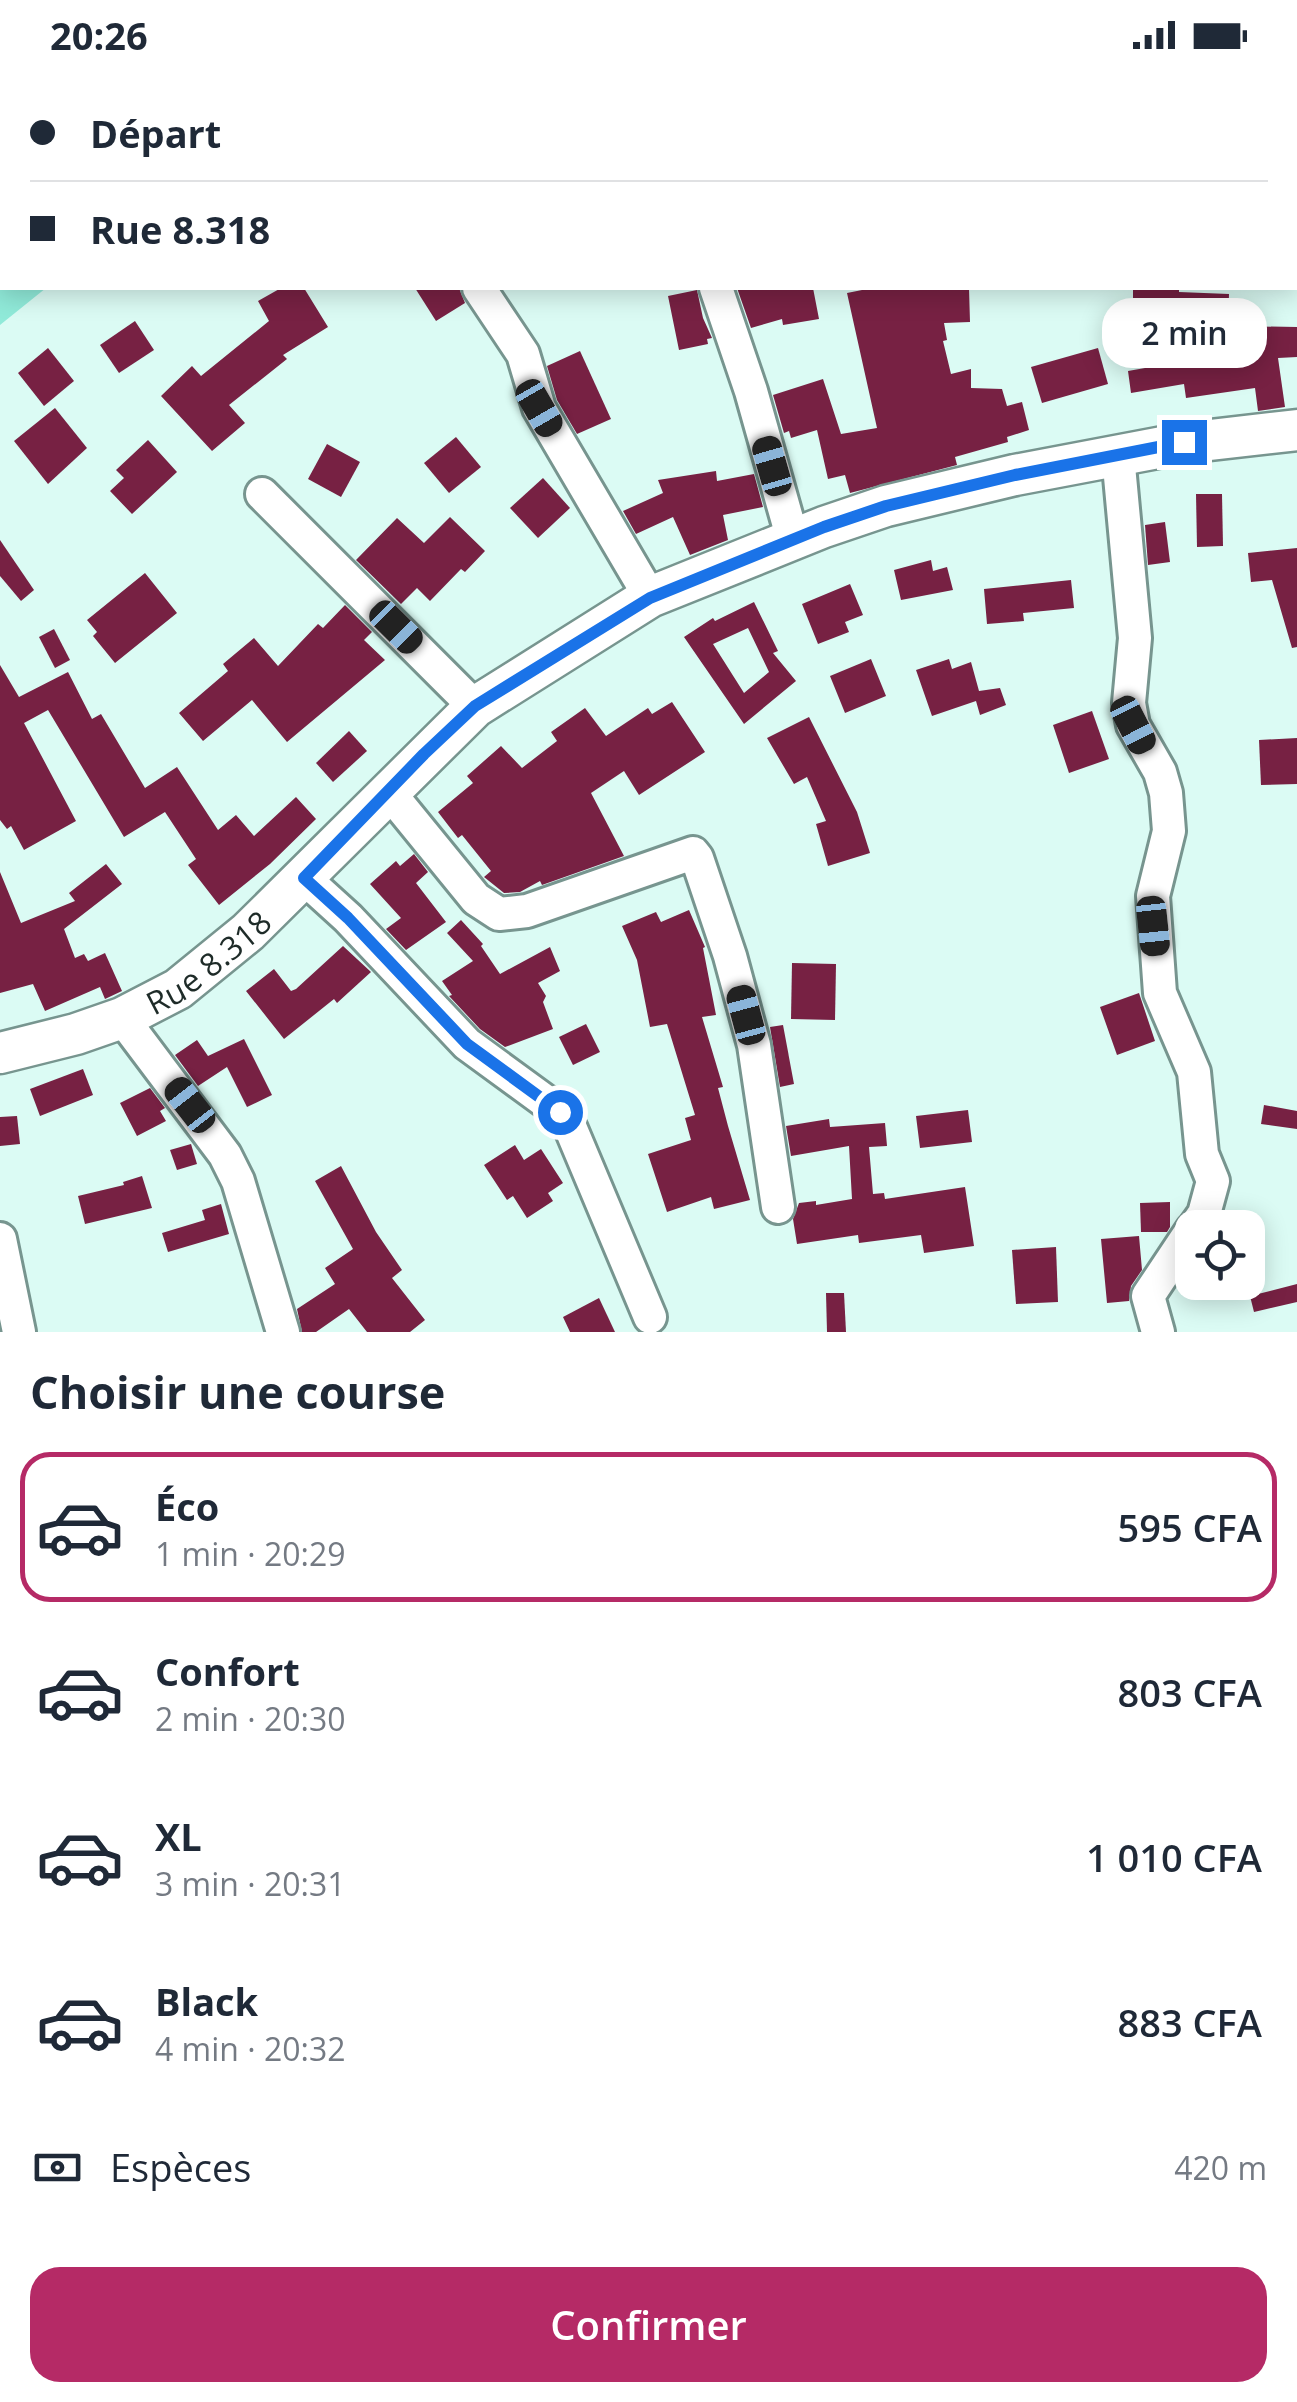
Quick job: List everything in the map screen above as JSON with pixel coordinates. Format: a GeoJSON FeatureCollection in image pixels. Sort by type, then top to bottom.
{"type":"FeatureCollection","features":[{"type":"Feature","properties":{"kind":"main road","name":"Rue 8.318"},"geometry":{"type":"LineString","coordinates":[[0,1053],[122,1018],[178,989],[205,970],[304,878],[475,706],[650,598],[886,506],[1015,475],[1184,442],[1297,430]]}},
{"type":"Feature","properties":{"kind":"street"},"geometry":{"type":"LineString","coordinates":[[480,290],[522,354],[539,408],[650,598]]}},
{"type":"Feature","properties":{"kind":"street"},"geometry":{"type":"LineString","coordinates":[[717,290],[751,392],[793,540]]}},
{"type":"Feature","properties":{"kind":"street"},"geometry":{"type":"LineString","coordinates":[[1118,455],[1135,638],[1130,704],[1133,725],[1160,772],[1166,793],[1168,831],[1153,896],[1160,992],[1194,1072],[1202,1154],[1214,1180],[1205,1210]]}},
{"type":"Feature","properties":{"kind":"street"},"geometry":{"type":"LineString","coordinates":[[262,494],[475,706]]}},
{"type":"Feature","properties":{"kind":"street"},"geometry":{"type":"LineString","coordinates":[[388,792],[476,900],[499,914],[527,911],[693,853],[730,956],[754,1045],[778,1207]]}},
{"type":"Feature","properties":{"kind":"street"},"geometry":{"type":"LineString","coordinates":[[304,878],[348,918],[467,1044],[560,1112],[571,1129],[650,1318]]}},
{"type":"Feature","properties":{"kind":"street"},"geometry":{"type":"LineString","coordinates":[[122,1018],[225,1155],[238,1181],[283,1332]]}},
{"type":"Feature","properties":{"kind":"street"},"geometry":{"type":"LineString","coordinates":[[0,1239],[19,1332]]}},
{"type":"Feature","properties":{"kind":"street"},"geometry":{"type":"LineString","coordinates":[[1158,1332],[1148,1296],[1175,1256]]}},
{"type":"Feature","properties":{"kind":"green space"},"geometry":{"type":"Polygon","coordinates":[[[0,290],[44,290],[0,325],[0,290]]]}},
{"type":"Feature","properties":{"kind":"building"},"geometry":{"type":"Polygon","coordinates":[[[277,290],[305,290],[328,327],[283,355],[287,359],[229,405],[245,423],[212,451],[161,396],[192,366],[201,376],[269,321],[258,301],[277,290]]]}},
{"type":"Feature","properties":{"kind":"building"},"geometry":{"type":"Polygon","coordinates":[[[416,290],[460,290],[465,303],[436,321],[416,290]]]}},
{"type":"Feature","properties":{"kind":"building"},"geometry":{"type":"Polygon","coordinates":[[[697,290],[712,338],[707,339],[708,344],[679,350],[668,296],[697,290]]]}},
{"type":"Feature","properties":{"kind":"building"},"geometry":{"type":"Polygon","coordinates":[[[738,290],[813,290],[819,319],[783,325],[782,319],[751,328],[738,290]]]}},
{"type":"Feature","properties":{"kind":"building"},"geometry":{"type":"Polygon","coordinates":[[[969,290],[970,322],[944,323],[947,340],[943,341],[951,374],[971,369],[971,388],[1002,389],[1007,406],[1022,402],[1029,430],[1007,437],[1008,442],[955,457],[957,465],[850,493],[845,475],[828,479],[817,430],[791,438],[789,431],[784,433],[773,395],[823,379],[841,434],[877,428],[847,293],[969,290]]]}},
{"type":"Feature","properties":{"kind":"building"},"geometry":{"type":"Polygon","coordinates":[[[1133,290],[1179,290],[1229,294],[1228,326],[1297,327],[1297,357],[1278,358],[1285,407],[1258,411],[1255,388],[1186,398],[1184,384],[1131,393],[1128,371],[1145,368],[1145,318],[1133,318],[1133,290]]]}},
{"type":"Feature","properties":{"kind":"building"},"geometry":{"type":"Polygon","coordinates":[[[135,321],[154,350],[119,373],[100,345],[135,321]]]}},
{"type":"Feature","properties":{"kind":"building"},"geometry":{"type":"Polygon","coordinates":[[[48,348],[74,381],[44,406],[18,373],[48,348]]]}},
{"type":"Feature","properties":{"kind":"building"},"geometry":{"type":"Polygon","coordinates":[[[1098,348],[1108,384],[1042,403],[1031,367],[1098,348]]]}},
{"type":"Feature","properties":{"kind":"building"},"geometry":{"type":"Polygon","coordinates":[[[580,351],[611,419],[577,434],[557,400],[547,366],[580,351]]]}},
{"type":"Feature","properties":{"kind":"building"},"geometry":{"type":"Polygon","coordinates":[[[55,408],[87,448],[48,484],[14,441],[55,408]]]}},
{"type":"Feature","properties":{"kind":"building"},"geometry":{"type":"Polygon","coordinates":[[[456,437],[481,467],[449,493],[424,463],[456,437]]]}},
{"type":"Feature","properties":{"kind":"building"},"geometry":{"type":"Polygon","coordinates":[[[148,440],[177,472],[132,514],[110,491],[124,478],[116,470],[148,440]]]}},
{"type":"Feature","properties":{"kind":"building"},"geometry":{"type":"Polygon","coordinates":[[[327,444],[360,462],[341,497],[308,479],[327,444]]]}},
{"type":"Feature","properties":{"kind":"building"},"geometry":{"type":"Polygon","coordinates":[[[716,471],[717,481],[754,474],[763,507],[723,515],[728,540],[690,555],[673,517],[636,534],[623,511],[663,493],[658,480],[716,471]]]}},
{"type":"Feature","properties":{"kind":"building"},"geometry":{"type":"Polygon","coordinates":[[[543,478],[570,508],[538,538],[510,508],[543,478]]]}},
{"type":"Feature","properties":{"kind":"building"},"geometry":{"type":"Polygon","coordinates":[[[1196,494],[1222,494],[1223,546],[1197,547],[1196,494]]]}},
{"type":"Feature","properties":{"kind":"building"},"geometry":{"type":"Polygon","coordinates":[[[450,517],[485,551],[430,601],[417,588],[401,604],[356,560],[397,518],[424,543],[450,517]]]}},
{"type":"Feature","properties":{"kind":"building"},"geometry":{"type":"Polygon","coordinates":[[[1165,522],[1170,562],[1148,565],[1145,525],[1165,522]]]}},
{"type":"Feature","properties":{"kind":"building"},"geometry":{"type":"Polygon","coordinates":[[[0,540],[34,590],[21,601],[0,576],[0,540]]]}},
{"type":"Feature","properties":{"kind":"building"},"geometry":{"type":"Polygon","coordinates":[[[1297,548],[1297,647],[1292,648],[1272,580],[1251,582],[1248,553],[1297,548]]]}},
{"type":"Feature","properties":{"kind":"building"},"geometry":{"type":"Polygon","coordinates":[[[931,560],[933,571],[947,567],[953,590],[901,600],[894,570],[931,560]]]}},
{"type":"Feature","properties":{"kind":"building"},"geometry":{"type":"Polygon","coordinates":[[[145,573],[177,613],[115,663],[93,636],[97,632],[87,620],[145,573]]]}},
{"type":"Feature","properties":{"kind":"building"},"geometry":{"type":"Polygon","coordinates":[[[1071,580],[1074,608],[1023,613],[1024,621],[987,624],[984,589],[1071,580]]]}},
{"type":"Feature","properties":{"kind":"building"},"geometry":{"type":"Polygon","coordinates":[[[850,584],[863,615],[845,622],[849,632],[818,644],[802,604],[850,584]]]}},
{"type":"Feature","properties":{"kind":"building"},"geometry":{"type":"Polygon","coordinates":[[[754,602],[778,651],[773,653],[796,681],[744,724],[684,637],[713,618],[715,621],[754,602]],[[748,628],[713,644],[744,693],[769,672],[748,628]]]}},
{"type":"Feature","properties":{"kind":"building"},"geometry":{"type":"Polygon","coordinates":[[[345,605],[372,632],[364,640],[385,660],[287,742],[252,700],[203,741],[179,713],[228,671],[223,664],[254,638],[278,666],[318,624],[323,628],[345,605]]]}},
{"type":"Feature","properties":{"kind":"building"},"geometry":{"type":"Polygon","coordinates":[[[54,629],[70,660],[55,668],[39,637],[54,629]]]}},
{"type":"Feature","properties":{"kind":"building"},"geometry":{"type":"Polygon","coordinates":[[[871,659],[886,696],[845,713],[830,676],[871,659]]]}},
{"type":"Feature","properties":{"kind":"building"},"geometry":{"type":"Polygon","coordinates":[[[949,659],[952,669],[971,662],[979,691],[1000,688],[1006,705],[980,715],[976,701],[932,716],[916,670],[949,659]]]}},
{"type":"Feature","properties":{"kind":"building"},"geometry":{"type":"Polygon","coordinates":[[[0,665],[19,697],[68,672],[92,719],[101,714],[145,788],[177,767],[218,830],[236,815],[254,836],[296,797],[316,819],[270,864],[219,905],[188,865],[196,859],[165,812],[124,837],[48,710],[24,723],[76,821],[24,850],[11,826],[7,829],[0,820],[0,665]]]}},
{"type":"Feature","properties":{"kind":"building"},"geometry":{"type":"Polygon","coordinates":[[[672,702],[705,752],[639,795],[624,771],[591,793],[624,856],[542,885],[540,881],[520,892],[504,893],[484,877],[491,871],[438,812],[473,783],[467,776],[501,746],[522,768],[557,741],[551,732],[585,708],[606,736],[648,708],[652,714],[672,702]]]}},
{"type":"Feature","properties":{"kind":"building"},"geometry":{"type":"Polygon","coordinates":[[[1092,711],[1109,759],[1069,773],[1053,725],[1092,711]]]}},
{"type":"Feature","properties":{"kind":"building"},"geometry":{"type":"Polygon","coordinates":[[[809,717],[857,812],[870,853],[828,866],[816,824],[826,821],[807,777],[794,784],[767,738],[809,717]]]}},
{"type":"Feature","properties":{"kind":"building"},"geometry":{"type":"Polygon","coordinates":[[[349,731],[367,751],[333,782],[316,763],[349,731]]]}},
{"type":"Feature","properties":{"kind":"building"},"geometry":{"type":"Polygon","coordinates":[[[1297,738],[1297,784],[1261,785],[1259,740],[1297,738]]]}},
{"type":"Feature","properties":{"kind":"building"},"geometry":{"type":"Polygon","coordinates":[[[414,854],[428,872],[416,883],[446,922],[406,950],[386,929],[401,918],[370,884],[396,861],[400,866],[414,854]]]}},
{"type":"Feature","properties":{"kind":"building"},"geometry":{"type":"Polygon","coordinates":[[[106,864],[122,884],[64,929],[75,958],[84,954],[88,961],[105,953],[122,991],[105,999],[100,987],[45,1011],[33,984],[0,993],[0,872],[21,923],[75,901],[69,893],[106,864]]]}},
{"type":"Feature","properties":{"kind":"building"},"geometry":{"type":"Polygon","coordinates":[[[689,910],[705,947],[716,1015],[702,1017],[750,1200],[714,1209],[711,1197],[667,1212],[648,1154],[691,1140],[685,1118],[695,1115],[667,1024],[650,1027],[637,960],[622,926],[656,912],[661,922],[689,910]]]}},
{"type":"Feature","properties":{"kind":"building"},"geometry":{"type":"Polygon","coordinates":[[[461,920],[483,944],[500,974],[550,947],[560,971],[538,983],[546,996],[543,1002],[553,1029],[505,1047],[480,1029],[449,996],[452,995],[442,981],[473,961],[447,933],[461,920]]]}},
{"type":"Feature","properties":{"kind":"building"},"geometry":{"type":"Polygon","coordinates":[[[343,946],[371,972],[337,1003],[334,999],[284,1039],[246,991],[274,969],[291,991],[296,989],[343,946]]]}},
{"type":"Feature","properties":{"kind":"building"},"geometry":{"type":"Polygon","coordinates":[[[792,963],[836,964],[835,1020],[791,1019],[792,963]]]}},
{"type":"Feature","properties":{"kind":"building"},"geometry":{"type":"Polygon","coordinates":[[[1139,993],[1155,1041],[1117,1055],[1100,1007],[1139,993]]]}},
{"type":"Feature","properties":{"kind":"building"},"geometry":{"type":"Polygon","coordinates":[[[586,1024],[600,1052],[573,1065],[559,1037],[586,1024]]]}},
{"type":"Feature","properties":{"kind":"building"},"geometry":{"type":"Polygon","coordinates":[[[783,1025],[794,1084],[780,1087],[770,1027],[783,1025]]]}},
{"type":"Feature","properties":{"kind":"building"},"geometry":{"type":"Polygon","coordinates":[[[244,1039],[272,1095],[247,1107],[227,1067],[198,1086],[175,1055],[197,1040],[208,1056],[244,1039]]]}},
{"type":"Feature","properties":{"kind":"building"},"geometry":{"type":"Polygon","coordinates":[[[83,1069],[93,1095],[40,1116],[30,1089],[83,1069]]]}},
{"type":"Feature","properties":{"kind":"building"},"geometry":{"type":"Polygon","coordinates":[[[150,1088],[165,1108],[160,1111],[166,1121],[137,1136],[120,1103],[150,1088]]]}},
{"type":"Feature","properties":{"kind":"building"},"geometry":{"type":"Polygon","coordinates":[[[1264,1105],[1297,1111],[1297,1129],[1261,1124],[1264,1105]]]}},
{"type":"Feature","properties":{"kind":"building"},"geometry":{"type":"Polygon","coordinates":[[[968,1110],[972,1142],[920,1148],[916,1116],[968,1110]]]}},
{"type":"Feature","properties":{"kind":"building"},"geometry":{"type":"Polygon","coordinates":[[[17,1116],[20,1144],[0,1146],[0,1117],[17,1116]]]}},
{"type":"Feature","properties":{"kind":"building"},"geometry":{"type":"Polygon","coordinates":[[[829,1119],[830,1127],[885,1123],[887,1146],[869,1147],[873,1194],[884,1193],[885,1199],[965,1187],[974,1246],[924,1253],[921,1235],[859,1243],[858,1235],[797,1244],[793,1219],[799,1203],[816,1201],[816,1205],[852,1199],[849,1146],[791,1156],[786,1126],[829,1119]]]}},
{"type":"Feature","properties":{"kind":"building"},"geometry":{"type":"Polygon","coordinates":[[[191,1144],[197,1164],[177,1170],[170,1150],[191,1144]]]}},
{"type":"Feature","properties":{"kind":"building"},"geometry":{"type":"Polygon","coordinates":[[[515,1145],[524,1160],[541,1149],[563,1183],[548,1193],[553,1201],[527,1218],[513,1196],[507,1200],[484,1165],[515,1145]]]}},
{"type":"Feature","properties":{"kind":"building"},"geometry":{"type":"Polygon","coordinates":[[[341,1166],[376,1232],[402,1270],[392,1278],[425,1320],[410,1332],[367,1332],[349,1309],[316,1332],[302,1332],[297,1309],[335,1284],[325,1268],[353,1249],[315,1181],[341,1166]]]}},
{"type":"Feature","properties":{"kind":"building"},"geometry":{"type":"Polygon","coordinates":[[[142,1176],[152,1208],[85,1224],[78,1196],[124,1185],[123,1182],[142,1176]]]}},
{"type":"Feature","properties":{"kind":"building"},"geometry":{"type":"Polygon","coordinates":[[[1170,1202],[1167,1232],[1141,1232],[1140,1203],[1170,1202]]]}},
{"type":"Feature","properties":{"kind":"building"},"geometry":{"type":"Polygon","coordinates":[[[221,1204],[229,1234],[168,1252],[162,1233],[205,1220],[202,1210],[221,1204]]]}},
{"type":"Feature","properties":{"kind":"building"},"geometry":{"type":"Polygon","coordinates":[[[1139,1236],[1142,1270],[1131,1286],[1129,1301],[1107,1303],[1101,1239],[1139,1236]]]}},
{"type":"Feature","properties":{"kind":"building"},"geometry":{"type":"Polygon","coordinates":[[[1056,1247],[1058,1302],[1016,1304],[1012,1250],[1056,1247]]]}},
{"type":"Feature","properties":{"kind":"building"},"geometry":{"type":"Polygon","coordinates":[[[1297,1284],[1297,1302],[1254,1312],[1251,1300],[1265,1300],[1265,1292],[1297,1284]]]}},
{"type":"Feature","properties":{"kind":"building"},"geometry":{"type":"Polygon","coordinates":[[[826,1293],[844,1293],[846,1332],[827,1332],[826,1293]]]}},
{"type":"Feature","properties":{"kind":"building"},"geometry":{"type":"Polygon","coordinates":[[[599,1298],[615,1332],[570,1332],[563,1317],[599,1298]]]}},
{"type":"Feature","properties":{"kind":"route"},"geometry":{"type":"LineString","coordinates":[[560,1112],[467,1044],[348,918],[304,878],[475,706],[650,598],[886,506],[1015,475],[1184,442]]}}]}
